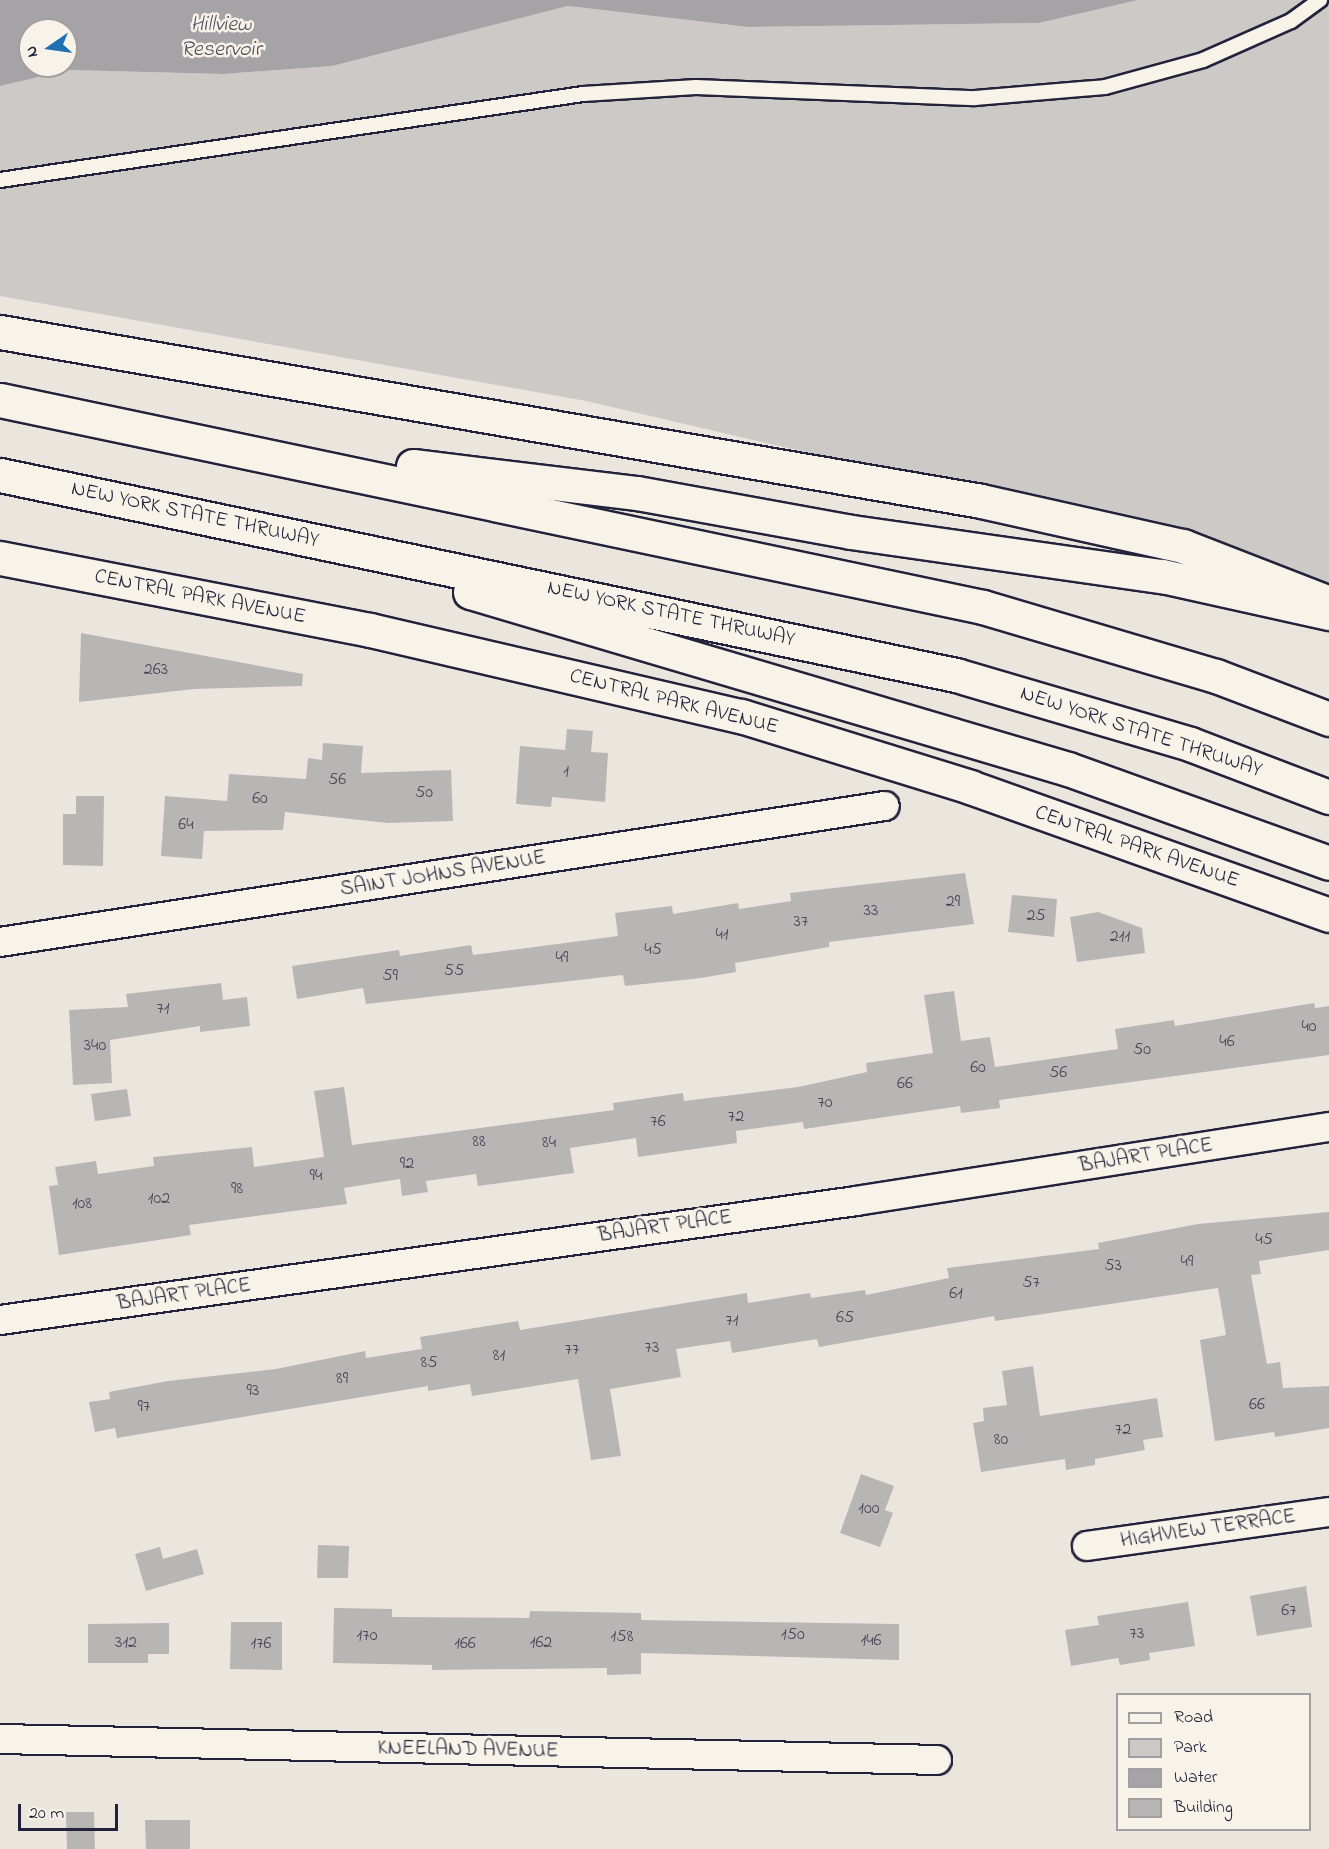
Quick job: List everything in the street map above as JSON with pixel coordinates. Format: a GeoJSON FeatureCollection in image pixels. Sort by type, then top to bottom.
{"type":"FeatureCollection","features":[{"type":"Feature","properties":{"kind":"main road"},"geometry":{"type":"LineString","coordinates":[[0,332],[981,501],[1183,546],[1329,603]]}},
{"type":"Feature","properties":{"kind":"main road"},"geometry":{"type":"LineString","coordinates":[[0,400],[983,607],[1216,676],[1329,719]]}},
{"type":"Feature","properties":{"kind":"main road"},"geometry":{"type":"LineString","coordinates":[[220,446],[637,493],[863,534],[1162,576],[1329,613]]}},
{"type":"Feature","properties":{"kind":"main road","name":"NEW YORK STATE THRUWAY"},"geometry":{"type":"LineString","coordinates":[[0,475],[956,675],[1169,737],[1329,797]]}},
{"type":"Feature","properties":{"kind":"main road"},"geometry":{"type":"LineString","coordinates":[[235,524],[1068,770],[1329,863]]}},
{"type":"Feature","properties":{"kind":"main road","name":"CENTRAL PARK AVENUE"},"geometry":{"type":"LineString","coordinates":[[0,558],[370,630],[741,716],[970,787],[1329,915]]}},
{"type":"Feature","properties":{"kind":"street","name":"SAINT JOHNS AVENUE"},"geometry":{"type":"LineString","coordinates":[[0,942],[885,806]]}},
{"type":"Feature","properties":{"kind":"street","name":"BAJART PLACE"},"geometry":{"type":"LineString","coordinates":[[0,1320],[856,1201],[1329,1127]]}},
{"type":"Feature","properties":{"kind":"street","name":"HIGHVIEW TERRACE"},"geometry":{"type":"LineString","coordinates":[[1087,1546],[1329,1512]]}},
{"type":"Feature","properties":{"kind":"street","name":"KNEELAND AVENUE"},"geometry":{"type":"LineString","coordinates":[[0,1739],[937,1760]]}},
{"type":"Feature","properties":{"kind":"lane"},"geometry":{"type":"LineString","coordinates":[[0,180],[224,150],[473,106],[603,92],[696,87],[975,98],[1105,87],[1203,60],[1291,21],[1320,0]]}},
{"type":"Feature","properties":{"kind":"green space","name":"Hillview Reservoir"},"geometry":{"type":"Polygon","coordinates":[[[1138,0],[1329,0],[1329,592],[1234,552],[586,401],[0,296],[0,86],[34,78],[78,78],[78,70],[223,74],[332,66],[568,6],[748,27],[1039,23],[1138,0]]]}},
{"type":"Feature","properties":{"kind":"water","name":"Hillview Reservoir"},"geometry":{"type":"Polygon","coordinates":[[[0,0],[1138,0],[1039,23],[748,27],[568,6],[332,66],[223,74],[78,70],[78,18],[18,18],[18,78],[34,78],[0,86],[0,0]]]}},
{"type":"Feature","properties":{"kind":"building"},"geometry":{"type":"Polygon","coordinates":[[[81,633],[303,674],[302,686],[194,689],[79,702],[81,633]]]}},
{"type":"Feature","properties":{"kind":"building"},"geometry":{"type":"Polygon","coordinates":[[[567,729],[593,731],[591,752],[608,753],[605,802],[552,797],[551,807],[516,804],[520,746],[565,750],[567,729]]]}},
{"type":"Feature","properties":{"kind":"building"},"geometry":{"type":"Polygon","coordinates":[[[323,743],[363,746],[361,773],[451,770],[453,821],[388,823],[285,812],[283,830],[204,831],[202,859],[161,856],[165,796],[227,801],[229,774],[306,779],[308,758],[322,760],[323,743]]]}},
{"type":"Feature","properties":{"kind":"building"},"geometry":{"type":"Polygon","coordinates":[[[76,796],[104,796],[103,866],[63,865],[63,814],[76,814],[76,796]]]}},
{"type":"Feature","properties":{"kind":"building"},"geometry":{"type":"Polygon","coordinates":[[[965,873],[974,924],[829,942],[829,947],[735,963],[736,972],[625,986],[623,975],[366,1004],[363,988],[297,999],[292,966],[399,950],[400,956],[471,945],[473,955],[618,936],[615,913],[672,906],[673,914],[738,903],[739,909],[791,901],[790,893],[965,873]]]}},
{"type":"Feature","properties":{"kind":"building"},"geometry":{"type":"Polygon","coordinates":[[[1012,895],[1057,899],[1054,937],[1008,932],[1012,895]]]}},
{"type":"Feature","properties":{"kind":"building"},"geometry":{"type":"Polygon","coordinates":[[[1098,912],[1142,928],[1145,953],[1077,962],[1070,917],[1098,912]]]}},
{"type":"Feature","properties":{"kind":"building"},"geometry":{"type":"Polygon","coordinates":[[[221,983],[223,1000],[247,997],[250,1026],[200,1032],[200,1026],[110,1040],[112,1083],[73,1085],[69,1010],[128,1007],[126,994],[221,983]]]}},
{"type":"Feature","properties":{"kind":"building"},"geometry":{"type":"Polygon","coordinates":[[[954,991],[961,1041],[990,1037],[995,1067],[1118,1049],[1115,1029],[1174,1020],[1175,1026],[1314,1003],[1315,1008],[1329,1006],[1329,1055],[999,1100],[1000,1108],[961,1113],[960,1106],[804,1129],[803,1122],[736,1131],[737,1143],[638,1157],[636,1138],[570,1148],[574,1173],[478,1186],[476,1174],[426,1181],[428,1192],[402,1196],[400,1179],[344,1188],[347,1204],[189,1225],[191,1235],[59,1255],[49,1186],[58,1185],[55,1167],[96,1161],[98,1174],[154,1166],[153,1157],[252,1147],[254,1167],[324,1157],[314,1091],[344,1087],[352,1145],[614,1110],[613,1103],[683,1093],[684,1101],[798,1087],[867,1072],[866,1063],[933,1053],[924,995],[954,991]]]}},
{"type":"Feature","properties":{"kind":"building"},"geometry":{"type":"Polygon","coordinates":[[[127,1089],[131,1116],[95,1121],[91,1094],[127,1089]]]}},
{"type":"Feature","properties":{"kind":"building"},"geometry":{"type":"Polygon","coordinates":[[[1329,1212],[1329,1250],[1259,1261],[1261,1274],[1251,1275],[1267,1364],[1280,1362],[1283,1388],[1329,1386],[1329,1428],[1275,1437],[1274,1432],[1215,1441],[1200,1340],[1226,1335],[1218,1288],[995,1321],[994,1316],[819,1347],[817,1339],[732,1353],[730,1341],[676,1349],[681,1377],[610,1389],[621,1456],[591,1460],[578,1379],[472,1396],[470,1384],[428,1391],[428,1386],[117,1438],[115,1428],[95,1432],[89,1402],[110,1399],[109,1392],[168,1381],[276,1369],[365,1351],[366,1358],[422,1349],[420,1337],[518,1321],[520,1330],[747,1293],[748,1303],[810,1293],[811,1298],[865,1290],[866,1295],[949,1278],[947,1268],[1099,1249],[1098,1243],[1198,1224],[1329,1212]]]}},
{"type":"Feature","properties":{"kind":"building"},"geometry":{"type":"Polygon","coordinates":[[[1033,1366],[1040,1416],[1157,1398],[1163,1437],[1143,1440],[1145,1450],[1095,1459],[1095,1465],[1066,1470],[1065,1459],[981,1472],[973,1423],[984,1421],[983,1408],[1007,1405],[1002,1371],[1033,1366]]]}},
{"type":"Feature","properties":{"kind":"building"},"geometry":{"type":"Polygon","coordinates":[[[861,1474],[894,1486],[885,1510],[893,1513],[880,1547],[840,1533],[861,1474]]]}},
{"type":"Feature","properties":{"kind":"building"},"geometry":{"type":"Polygon","coordinates":[[[318,1545],[349,1546],[348,1578],[317,1578],[318,1545]]]}},
{"type":"Feature","properties":{"kind":"building"},"geometry":{"type":"Polygon","coordinates":[[[160,1547],[163,1559],[197,1549],[204,1574],[146,1591],[135,1554],[160,1547]]]}},
{"type":"Feature","properties":{"kind":"building"},"geometry":{"type":"Polygon","coordinates":[[[1306,1586],[1312,1627],[1257,1636],[1250,1596],[1306,1586]]]}},
{"type":"Feature","properties":{"kind":"building"},"geometry":{"type":"Polygon","coordinates":[[[1188,1602],[1195,1646],[1149,1653],[1150,1660],[1120,1665],[1118,1658],[1071,1666],[1065,1630],[1099,1625],[1097,1616],[1188,1602]]]}},
{"type":"Feature","properties":{"kind":"building"},"geometry":{"type":"Polygon","coordinates":[[[334,1608],[392,1609],[392,1617],[529,1618],[530,1611],[641,1613],[641,1620],[899,1624],[899,1660],[641,1653],[641,1674],[607,1675],[607,1668],[432,1670],[432,1665],[333,1663],[334,1608]]]}},
{"type":"Feature","properties":{"kind":"building"},"geometry":{"type":"Polygon","coordinates":[[[231,1622],[282,1622],[282,1670],[230,1669],[231,1622]]]}},
{"type":"Feature","properties":{"kind":"building"},"geometry":{"type":"Polygon","coordinates":[[[169,1623],[169,1654],[148,1654],[148,1663],[88,1663],[88,1624],[169,1623]]]}},
{"type":"Feature","properties":{"kind":"building"},"geometry":{"type":"Polygon","coordinates":[[[66,1812],[94,1812],[95,1849],[67,1849],[66,1812]]]}},
{"type":"Feature","properties":{"kind":"building"},"geometry":{"type":"Polygon","coordinates":[[[145,1820],[190,1820],[190,1849],[146,1849],[145,1820]]]}}]}
